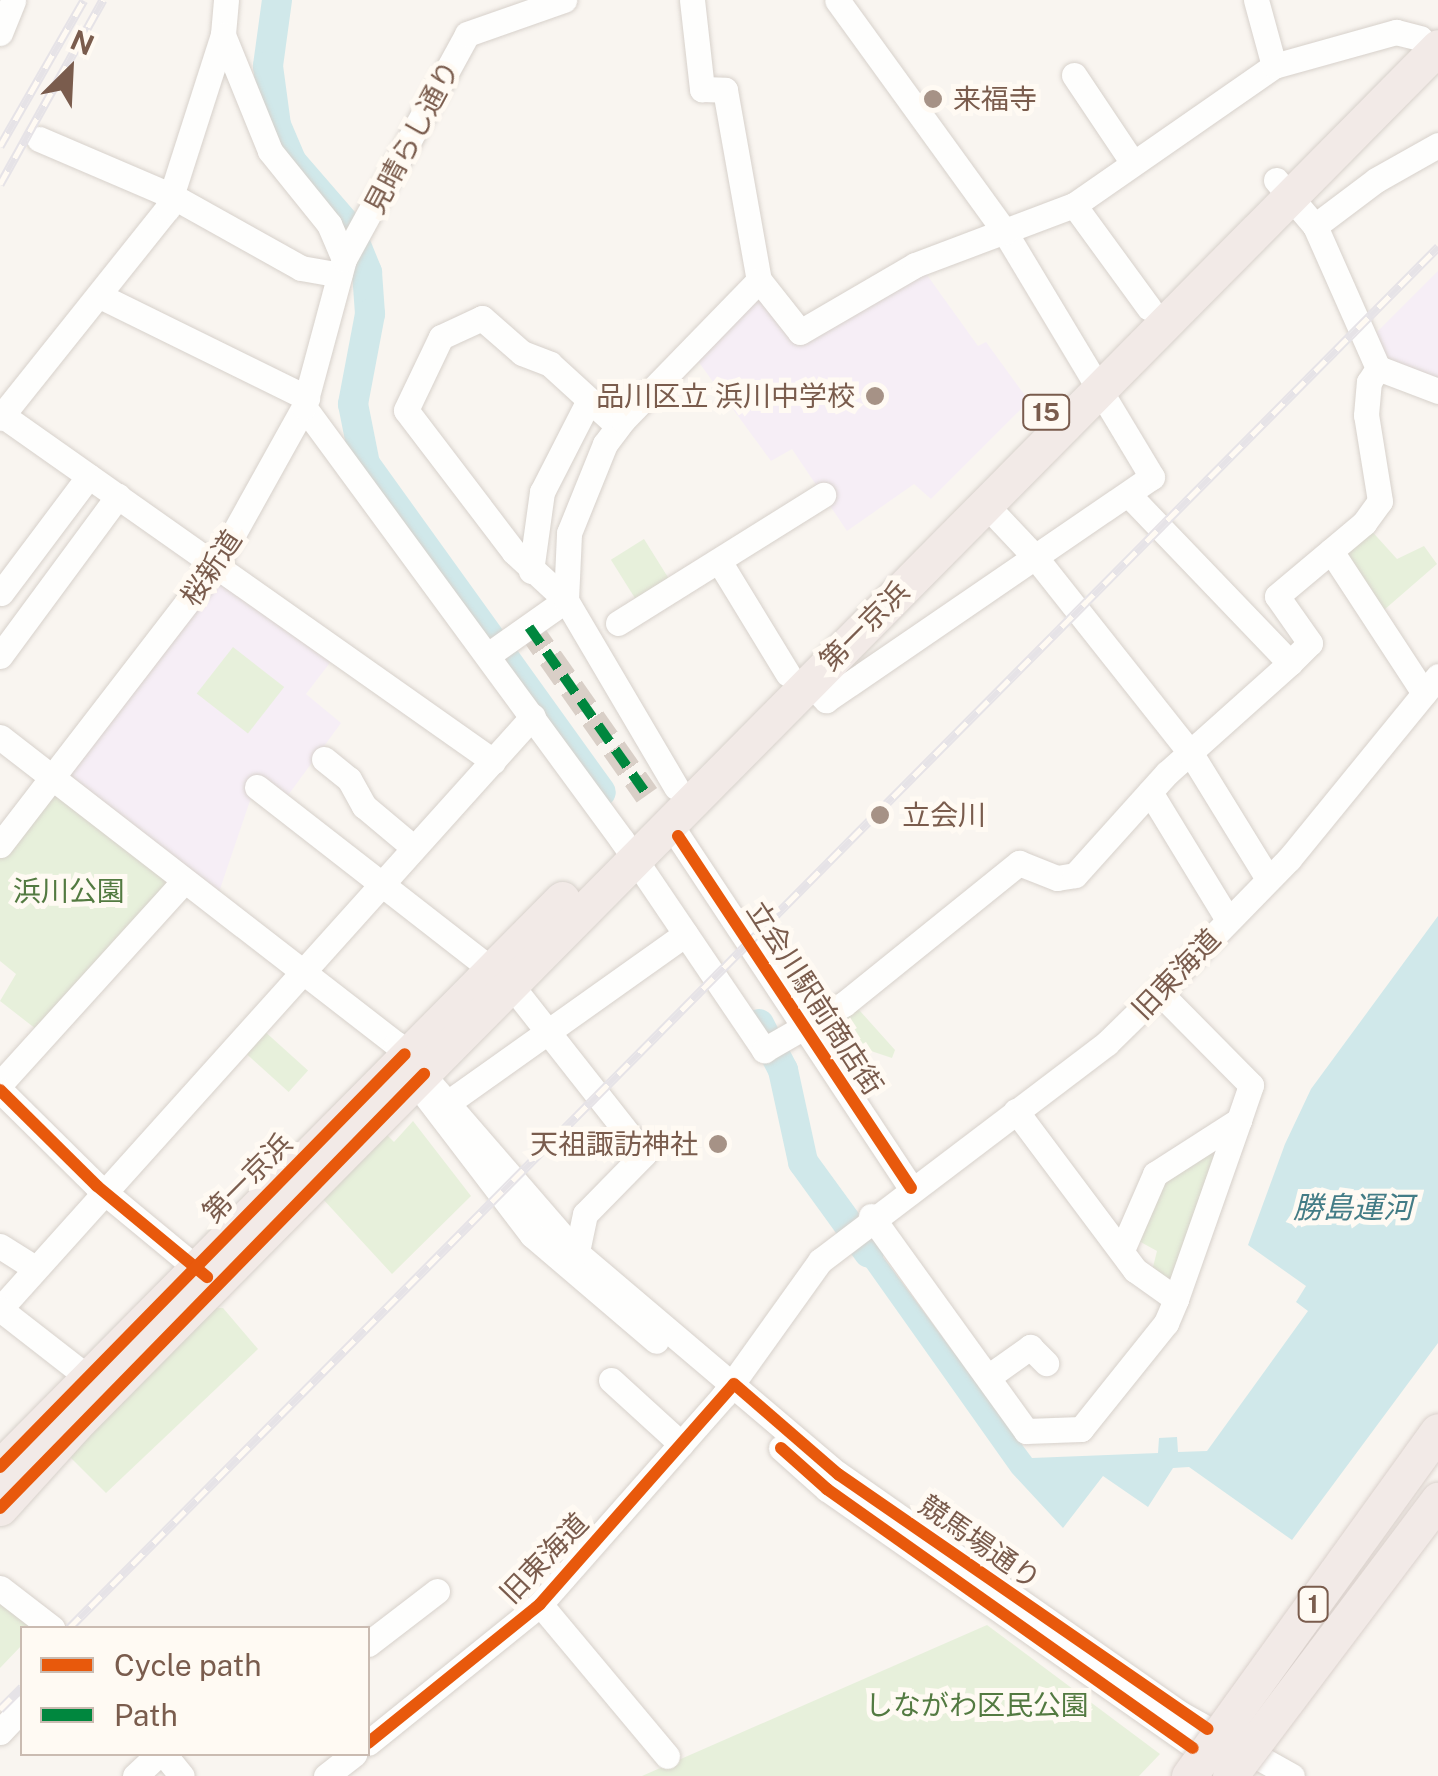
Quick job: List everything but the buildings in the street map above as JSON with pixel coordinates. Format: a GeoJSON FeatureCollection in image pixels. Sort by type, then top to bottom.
{"type":"FeatureCollection","features":[{"type":"Feature","properties":{"kind":"highway","name":"第一京浜"},"geometry":{"type":"LineString","coordinates":[[0,1467],[86,1376],[205,1275],[415,1070],[501,977],[642,841],[1432,35]]}},
{"type":"Feature","properties":{"kind":"highway","name":"第一京浜"},"geometry":{"type":"LineString","coordinates":[[642,841],[676,787],[985,504],[1149,308],[1283,188]]}},
{"type":"Feature","properties":{"kind":"highway","name":"第一京浜"},"geometry":{"type":"LineString","coordinates":[[0,1508],[205,1275]]}},
{"type":"Feature","properties":{"kind":"highway","name":"1"},"geometry":{"type":"LineString","coordinates":[[1188,1776],[1438,1431]]}},
{"type":"Feature","properties":{"kind":"highway"},"geometry":{"type":"LineString","coordinates":[[1202,1776],[1438,1462]]}},
{"type":"Feature","properties":{"kind":"highway","name":"1"},"geometry":{"type":"LineString","coordinates":[[1230,1776],[1438,1500]]}},
{"type":"Feature","properties":{"kind":"street"},"geometry":{"type":"LineString","coordinates":[[0,33],[13,0]]}},
{"type":"Feature","properties":{"kind":"street"},"geometry":{"type":"LineString","coordinates":[[226,0],[222,34],[174,196],[100,296],[1,416],[492,761]]}},
{"type":"Feature","properties":{"kind":"street","name":"見晴らし通り"},"geometry":{"type":"LineString","coordinates":[[345,262],[466,34],[564,0]]}},
{"type":"Feature","properties":{"kind":"street"},"geometry":{"type":"LineString","coordinates":[[692,0],[702,89],[725,90],[759,280],[800,332],[915,265],[1074,205],[1274,66],[1396,32],[1432,35]]}},
{"type":"Feature","properties":{"kind":"street"},"geometry":{"type":"LineString","coordinates":[[718,561],[798,678],[826,700],[1152,477],[1090,382],[1004,232],[836,0]]}},
{"type":"Feature","properties":{"kind":"street"},"geometry":{"type":"LineString","coordinates":[[1256,0],[1274,66]]}},
{"type":"Feature","properties":{"kind":"street"},"geometry":{"type":"LineString","coordinates":[[39,139],[174,196],[301,268],[345,262],[329,224],[270,151],[222,34]]}},
{"type":"Feature","properties":{"kind":"street"},"geometry":{"type":"LineString","coordinates":[[1074,75],[1133,163]]}},
{"type":"Feature","properties":{"kind":"street"},"geometry":{"type":"LineString","coordinates":[[1315,226],[1376,180],[1438,146]]}},
{"type":"Feature","properties":{"kind":"street"},"geometry":{"type":"LineString","coordinates":[[1283,188],[1315,226],[1378,368],[1438,391]]}},
{"type":"Feature","properties":{"kind":"street"},"geometry":{"type":"LineString","coordinates":[[1074,205],[1149,308]]}},
{"type":"Feature","properties":{"kind":"street","name":"桜新道"},"geometry":{"type":"LineString","coordinates":[[0,845],[216,566],[306,402],[345,262]]}},
{"type":"Feature","properties":{"kind":"street"},"geometry":{"type":"LineString","coordinates":[[566,600],[569,533],[618,426],[759,280]]}},
{"type":"Feature","properties":{"kind":"street"},"geometry":{"type":"LineString","coordinates":[[100,296],[306,402],[497,649],[533,716],[642,841],[685,934],[764,1050],[804,1030],[1020,863],[1057,878],[1076,875],[1190,752],[1310,643],[1276,596],[1331,551],[1380,501],[1366,415],[1369,382],[1378,368]]}},
{"type":"Feature","properties":{"kind":"street"},"geometry":{"type":"LineString","coordinates":[[618,426],[482,318],[440,337],[406,410],[531,571],[566,600],[676,787]]}},
{"type":"Feature","properties":{"kind":"street"},"geometry":{"type":"LineString","coordinates":[[531,571],[542,492],[589,400]]}},
{"type":"Feature","properties":{"kind":"street"},"geometry":{"type":"LineString","coordinates":[[1,593],[89,476]]}},
{"type":"Feature","properties":{"kind":"street"},"geometry":{"type":"LineString","coordinates":[[618,623],[823,495]]}},
{"type":"Feature","properties":{"kind":"street"},"geometry":{"type":"LineString","coordinates":[[1129,495],[1290,663]]}},
{"type":"Feature","properties":{"kind":"street"},"geometry":{"type":"LineString","coordinates":[[0,656],[118,496]]}},
{"type":"Feature","properties":{"kind":"street"},"geometry":{"type":"LineString","coordinates":[[985,504],[1036,558],[1190,752],[1268,879]]}},
{"type":"Feature","properties":{"kind":"street"},"geometry":{"type":"LineString","coordinates":[[1331,551],[1431,684]]}},
{"type":"Feature","properties":{"kind":"street"},"geometry":{"type":"LineString","coordinates":[[497,649],[566,600]]}},
{"type":"Feature","properties":{"kind":"street","name":"旧東海道"},"geometry":{"type":"LineString","coordinates":[[370,1741],[540,1604],[729,1389],[820,1261],[844,1238],[1107,1043],[1159,992],[1268,879],[1431,684]]}},
{"type":"Feature","properties":{"kind":"street"},"geometry":{"type":"LineString","coordinates":[[86,1376],[0,1309],[101,1190],[533,716]]}},
{"type":"Feature","properties":{"kind":"street"},"geometry":{"type":"LineString","coordinates":[[0,736],[301,970],[415,1070]]}},
{"type":"Feature","properties":{"kind":"street"},"geometry":{"type":"LineString","coordinates":[[324,759],[349,779],[364,806],[414,848]]}},
{"type":"Feature","properties":{"kind":"street"},"geometry":{"type":"LineString","coordinates":[[257,787],[501,977],[644,1154],[585,1214],[577,1254]]}},
{"type":"Feature","properties":{"kind":"street"},"geometry":{"type":"LineString","coordinates":[[1150,792],[1228,920]]}},
{"type":"Feature","properties":{"kind":"street","name":"立会川駅前商店街"},"geometry":{"type":"LineString","coordinates":[[642,841],[804,1030],[911,1188]]}},
{"type":"Feature","properties":{"kind":"street"},"geometry":{"type":"LineString","coordinates":[[184,881],[0,1087],[101,1190],[205,1275]]}},
{"type":"Feature","properties":{"kind":"street"},"geometry":{"type":"LineString","coordinates":[[450,1102],[685,934]]}},
{"type":"Feature","properties":{"kind":"street"},"geometry":{"type":"LineString","coordinates":[[868,1219],[1026,1432],[1081,1429],[1166,1323],[1251,1085],[1159,992]]}},
{"type":"Feature","properties":{"kind":"street","name":"競馬場通り"},"geometry":{"type":"LineString","coordinates":[[415,1070],[450,1102],[577,1254],[729,1389],[827,1489],[1241,1776]]}},
{"type":"Feature","properties":{"kind":"street","name":"競馬場通り"},"geometry":{"type":"LineString","coordinates":[[415,1070],[541,1244],[838,1474],[1181,1714],[1292,1776]]}},
{"type":"Feature","properties":{"kind":"street"},"geometry":{"type":"LineString","coordinates":[[1016,1112],[1135,1270],[1176,1299]]}},
{"type":"Feature","properties":{"kind":"street"},"geometry":{"type":"LineString","coordinates":[[1122,1250],[1155,1174],[1239,1120]]}},
{"type":"Feature","properties":{"kind":"street"},"geometry":{"type":"LineString","coordinates":[[0,1246],[36,1268]]}},
{"type":"Feature","properties":{"kind":"street"},"geometry":{"type":"LineString","coordinates":[[988,1378],[1030,1347],[1046,1363]]}},
{"type":"Feature","properties":{"kind":"street"},"geometry":{"type":"LineString","coordinates":[[612,1380],[681,1444]]}},
{"type":"Feature","properties":{"kind":"street"},"geometry":{"type":"LineString","coordinates":[[0,1588],[49,1626]]}},
{"type":"Feature","properties":{"kind":"street"},"geometry":{"type":"LineString","coordinates":[[370,1642],[437,1591]]}},
{"type":"Feature","properties":{"kind":"street"},"geometry":{"type":"LineString","coordinates":[[540,1604],[667,1756]]}},
{"type":"Feature","properties":{"kind":"street"},"geometry":{"type":"LineString","coordinates":[[0,1732],[20,1710]]}},
{"type":"Feature","properties":{"kind":"street"},"geometry":{"type":"LineString","coordinates":[[326,1776],[351,1756]]}},
{"type":"Feature","properties":{"kind":"street"},"geometry":{"type":"LineString","coordinates":[[134,1776],[170,1759]]}},
{"type":"Feature","properties":{"kind":"shaded area","name":"品川区立 浜川中学校"},"geometry":{"type":"Polygon","coordinates":[[[922,268],[978,346],[986,342],[1029,401],[931,499],[914,484],[847,531],[792,449],[771,461],[692,353],[754,289],[799,341],[922,268]]]}},
{"type":"Feature","properties":{"kind":"shaded area"},"geometry":{"type":"Polygon","coordinates":[[[1438,271],[1438,385],[1391,366],[1375,334],[1438,271]]]}},
{"type":"Feature","properties":{"kind":"shaded area"},"geometry":{"type":"Polygon","coordinates":[[[220,575],[335,656],[306,694],[341,723],[286,798],[257,780],[218,895],[70,775],[220,575]]]}},
{"type":"Feature","properties":{"kind":"green space"},"geometry":{"type":"Polygon","coordinates":[[[1368,527],[1397,559],[1424,546],[1437,564],[1377,616],[1337,553],[1368,527]]]}},
{"type":"Feature","properties":{"kind":"green space"},"geometry":{"type":"Polygon","coordinates":[[[644,539],[670,581],[637,601],[611,560],[644,539]]]}},
{"type":"Feature","properties":{"kind":"green space"},"geometry":{"type":"Polygon","coordinates":[[[233,647],[284,687],[248,734],[197,693],[233,647]]]}},
{"type":"Feature","properties":{"kind":"green space","name":"浜川公園"},"geometry":{"type":"Polygon","coordinates":[[[55,791],[176,883],[36,1029],[0,1001],[16,974],[0,961],[0,859],[55,791]]]}},
{"type":"Feature","properties":{"kind":"green space"},"geometry":{"type":"Polygon","coordinates":[[[852,1002],[895,1050],[892,1058],[862,1048],[824,1051],[809,1030],[852,1002]]]}},
{"type":"Feature","properties":{"kind":"green space"},"geometry":{"type":"Polygon","coordinates":[[[262,1029],[308,1070],[289,1092],[243,1051],[262,1029]]]}},
{"type":"Feature","properties":{"kind":"green space"},"geometry":{"type":"Polygon","coordinates":[[[413,1121],[471,1196],[392,1274],[322,1198],[386,1134],[394,1142],[413,1121]]]}},
{"type":"Feature","properties":{"kind":"green space"},"geometry":{"type":"Polygon","coordinates":[[[1213,1141],[1219,1149],[1177,1283],[1151,1275],[1157,1251],[1137,1240],[1162,1179],[1213,1141]]]}},
{"type":"Feature","properties":{"kind":"green space"},"geometry":{"type":"Polygon","coordinates":[[[212,1308],[223,1308],[258,1349],[106,1493],[67,1454],[212,1308]]]}},
{"type":"Feature","properties":{"kind":"green space"},"geometry":{"type":"Polygon","coordinates":[[[0,1601],[33,1626],[20,1626],[20,1647],[0,1668],[0,1601]]]}},
{"type":"Feature","properties":{"kind":"green space","name":"しながわ区民公園"},"geometry":{"type":"Polygon","coordinates":[[[987,1625],[1160,1754],[1139,1776],[642,1776],[987,1625]]]}},
{"type":"Feature","properties":{"kind":"water","name":"勝島運河"},"geometry":{"type":"Polygon","coordinates":[[[1438,916],[1438,1343],[1292,1540],[1189,1467],[1173,1468],[1148,1507],[1103,1476],[1063,1528],[1012,1473],[837,1226],[852,1215],[1032,1458],[1158,1453],[1159,1438],[1177,1437],[1178,1452],[1207,1451],[1308,1311],[1296,1302],[1306,1286],[1248,1245],[1285,1144],[1311,1089],[1438,916]]]}},
{"type":"Feature","properties":{"kind":"waterway","name":"立会川"},"geometry":{"type":"LineString","coordinates":[[277,0],[268,66],[276,125],[291,161],[349,228],[367,272],[370,314],[353,404],[365,464],[601,792]]}},
{"type":"Feature","properties":{"kind":"waterway","name":"立会川"},"geometry":{"type":"LineString","coordinates":[[759,1024],[783,1070],[803,1162],[869,1253]]}},
{"type":"Feature","properties":{"kind":"tunnel"},"geometry":{"type":"LineString","coordinates":[[529,627],[647,795]]}},
{"type":"Feature","properties":{"kind":"railway"},"geometry":{"type":"LineString","coordinates":[[0,146],[84,0]]}},
{"type":"Feature","properties":{"kind":"railway"},"geometry":{"type":"LineString","coordinates":[[0,184],[103,0]]}},
{"type":"Feature","properties":{"kind":"railway"},"geometry":{"type":"LineString","coordinates":[[71,1626],[1438,247]]}},
{"type":"Feature","properties":{"kind":"railway"},"geometry":{"type":"LineString","coordinates":[[0,1709],[20,1689]]}},
{"type":"Feature","properties":{"kind":"marked path"},"geometry":{"type":"LineString","coordinates":[[529,627],[647,795]]}},
{"type":"Feature","properties":{"kind":"cycle path"},"geometry":{"type":"LineString","coordinates":[[678,836],[911,1188]]}},
{"type":"Feature","properties":{"kind":"cycle path"},"geometry":{"type":"LineString","coordinates":[[0,1467],[405,1054]]}},
{"type":"Feature","properties":{"kind":"cycle path"},"geometry":{"type":"LineString","coordinates":[[0,1508],[424,1074]]}},
{"type":"Feature","properties":{"kind":"cycle path"},"geometry":{"type":"LineString","coordinates":[[0,1090],[97,1186],[207,1277]]}},
{"type":"Feature","properties":{"kind":"cycle path"},"geometry":{"type":"LineString","coordinates":[[370,1741],[540,1604],[734,1384],[838,1474],[1207,1729]]}},
{"type":"Feature","properties":{"kind":"cycle path"},"geometry":{"type":"LineString","coordinates":[[781,1448],[827,1489],[1193,1748]]}},
{"type":"Feature","properties":{"kind":"place","name":"来福寺"},"geometry":{"type":"Point","coordinates":[933,99]}},
{"type":"Feature","properties":{"kind":"place","name":"品川区立 浜川中学校"},"geometry":{"type":"Point","coordinates":[875,396]}},
{"type":"Feature","properties":{"kind":"place","name":"立会川"},"geometry":{"type":"Point","coordinates":[880,815]}},
{"type":"Feature","properties":{"kind":"place","name":"天祖諏訪神社"},"geometry":{"type":"Point","coordinates":[718,1144]}}]}
